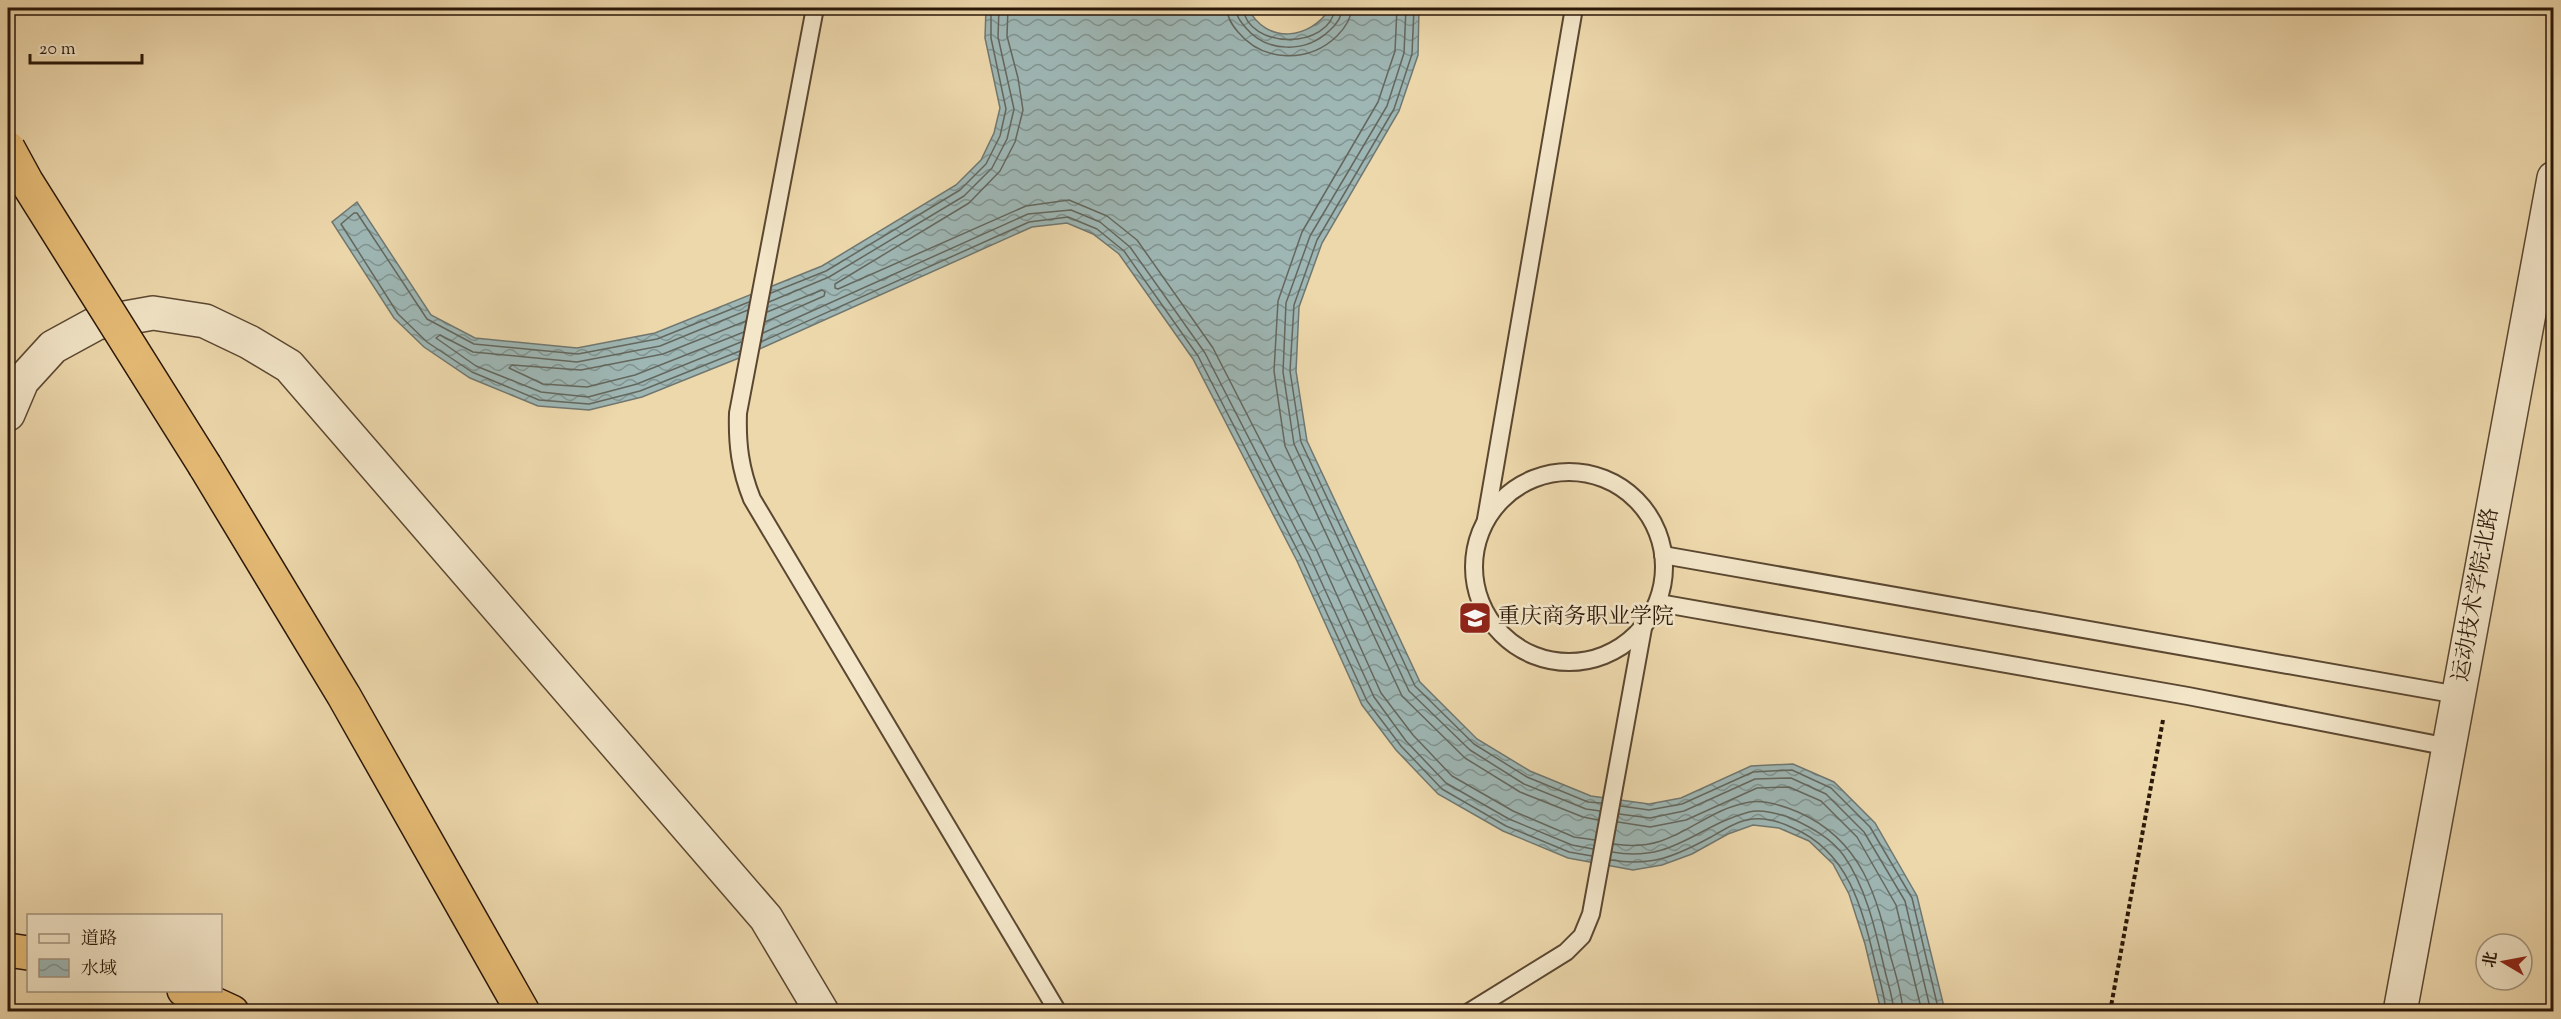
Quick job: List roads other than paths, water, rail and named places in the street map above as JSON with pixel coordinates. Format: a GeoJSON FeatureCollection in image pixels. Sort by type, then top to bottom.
{"type":"FeatureCollection","features":[{"type":"Feature","properties":{"kind":"highway"},"geometry":{"type":"LineString","coordinates":[[8,148],[26,181],[205,466],[344,696],[523,1011]]}},
{"type":"Feature","properties":{"kind":"highway"},"geometry":{"type":"LineString","coordinates":[[8,950],[27,953]]}},
{"type":"Feature","properties":{"kind":"highway"},"geometry":{"type":"LineString","coordinates":[[189,992],[232,1011]]}},
{"type":"Feature","properties":{"kind":"street","name":"运动技术学院北路"},"geometry":{"type":"LineString","coordinates":[[2400,1011],[2458,695],[2547,249],[2553,178]]}},
{"type":"Feature","properties":{"kind":"street"},"geometry":{"type":"LineString","coordinates":[[8,414],[22,381],[53,347],[97,323],[108,321],[153,314],[205,321],[249,342],[289,366],[765,918],[822,1011]]}},
{"type":"Feature","properties":{"kind":"lane"},"geometry":{"type":"LineString","coordinates":[[815,8],[738,413],[737,443],[740,463],[752,499],[1058,1011]]}},
{"type":"Feature","properties":{"kind":"lane"},"geometry":{"type":"LineString","coordinates":[[1485,520],[1506,495],[1533,478],[1564,470],[1595,474],[1625,488],[1647,511],[1661,540],[1665,570],[1659,603],[1643,628],[1620,648],[1591,660],[1560,663],[1530,655],[1504,638],[1485,613],[1474,582],[1475,550],[1485,520],[1574,8]]}},
{"type":"Feature","properties":{"kind":"lane"},"geometry":{"type":"LineString","coordinates":[[1663,555],[2458,695]]}},
{"type":"Feature","properties":{"kind":"lane"},"geometry":{"type":"LineString","coordinates":[[1659,603],[2168,693],[2449,747]]}},
{"type":"Feature","properties":{"kind":"lane"},"geometry":{"type":"LineString","coordinates":[[1469,1011],[1566,952],[1582,936],[1591,914],[1643,628]]}},
{"type":"Feature","properties":{"kind":"water"},"geometry":{"type":"Polygon","coordinates":[[[986,8],[1248,8],[1256,20],[1266,28],[1277,33],[1289,34],[1312,27],[1330,8],[1419,8],[1418,55],[1399,111],[1322,243],[1299,307],[1296,371],[1307,441],[1420,682],[1477,739],[1530,771],[1591,796],[1649,804],[1681,798],[1751,766],[1793,764],[1834,782],[1875,823],[1917,896],[1945,1011],[1881,1011],[1865,944],[1849,894],[1833,864],[1809,841],[1779,828],[1753,825],[1728,834],[1692,854],[1662,865],[1633,870],[1568,858],[1503,831],[1438,794],[1396,750],[1362,705],[1297,561],[1193,359],[1119,254],[1093,234],[1067,223],[1032,227],[744,356],[642,397],[589,410],[538,406],[470,378],[424,347],[394,318],[332,222],[357,202],[431,315],[475,338],[577,348],[655,333],[822,266],[956,185],[981,160],[994,133],[1000,108],[985,38],[986,8]]]}},
{"type":"Feature","properties":{"kind":"place","name":"重庆商务职业学院"},"geometry":{"type":"Point","coordinates":[1475,618]}}]}
